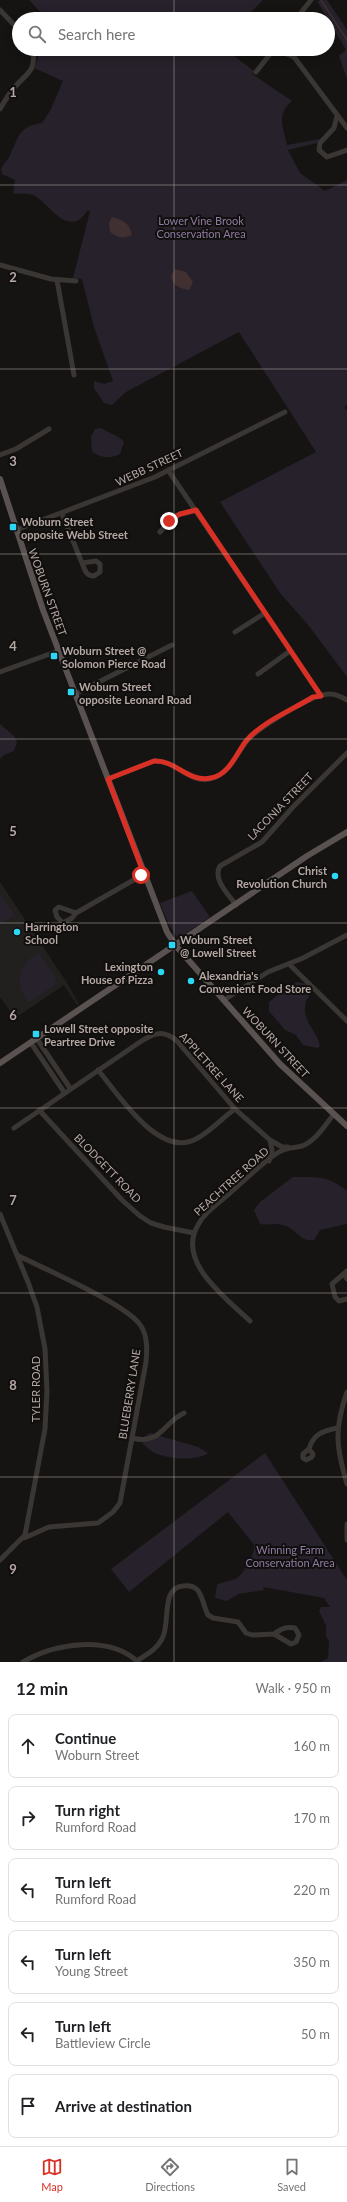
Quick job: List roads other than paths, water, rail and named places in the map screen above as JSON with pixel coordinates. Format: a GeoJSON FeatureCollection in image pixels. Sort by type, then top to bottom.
{"type":"FeatureCollection","features":[{"type":"Feature","properties":{"kind":"main road","name":"WOBURN STREET"},"geometry":{"type":"LineString","coordinates":[[0,479],[16,530],[58,650],[167,932],[176,946],[280,1064],[347,1126]]}},
{"type":"Feature","properties":{"kind":"main road"},"geometry":{"type":"LineString","coordinates":[[0,1063],[176,946],[307,856],[347,832]]}},
{"type":"Feature","properties":{"kind":"street"},"geometry":{"type":"LineString","coordinates":[[302,12],[311,0]]}},
{"type":"Feature","properties":{"kind":"street"},"geometry":{"type":"LineString","coordinates":[[0,11],[12,23]]}},
{"type":"Feature","properties":{"kind":"street"},"geometry":{"type":"LineString","coordinates":[[0,109],[14,88],[31,72],[34,56]]}},
{"type":"Feature","properties":{"kind":"street"},"geometry":{"type":"LineString","coordinates":[[256,72],[268,56]]}},
{"type":"Feature","properties":{"kind":"street"},"geometry":{"type":"LineString","coordinates":[[294,57],[347,128]]}},
{"type":"Feature","properties":{"kind":"street"},"geometry":{"type":"LineString","coordinates":[[337,116],[334,128],[320,143],[319,150],[327,157],[347,150]]}},
{"type":"Feature","properties":{"kind":"street"},"geometry":{"type":"LineString","coordinates":[[0,265],[57,280],[76,281]]}},
{"type":"Feature","properties":{"kind":"street"},"geometry":{"type":"LineString","coordinates":[[57,280],[74,376]]}},
{"type":"Feature","properties":{"kind":"street","name":"WEBB STREET"},"geometry":{"type":"LineString","coordinates":[[16,530],[131,487],[285,412]]}},
{"type":"Feature","properties":{"kind":"street"},"geometry":{"type":"LineString","coordinates":[[0,455],[16,449],[49,429]]}},
{"type":"Feature","properties":{"kind":"street"},"geometry":{"type":"LineString","coordinates":[[168,470],[321,696]]}},
{"type":"Feature","properties":{"kind":"street"},"geometry":{"type":"LineString","coordinates":[[160,532],[174,516],[196,510]]}},
{"type":"Feature","properties":{"kind":"street"},"geometry":{"type":"LineString","coordinates":[[62,514],[82,563]]}},
{"type":"Feature","properties":{"kind":"street"},"geometry":{"type":"LineString","coordinates":[[235,632],[265,613]]}},
{"type":"Feature","properties":{"kind":"street"},"geometry":{"type":"LineString","coordinates":[[75,694],[172,645]]}},
{"type":"Feature","properties":{"kind":"street"},"geometry":{"type":"LineString","coordinates":[[0,672],[58,650]]}},
{"type":"Feature","properties":{"kind":"street"},"geometry":{"type":"LineString","coordinates":[[258,674],[290,651]]}},
{"type":"Feature","properties":{"kind":"street"},"geometry":{"type":"LineString","coordinates":[[108,779],[154,761],[162,761],[192,778],[212,778],[228,769],[246,742],[258,730],[313,697],[329,694],[347,700]]}},
{"type":"Feature","properties":{"kind":"street","name":"LACONIA STREET"},"geometry":{"type":"LineString","coordinates":[[236,905],[218,879],[217,874],[219,867],[262,842],[297,803],[347,753]]}},
{"type":"Feature","properties":{"kind":"street"},"geometry":{"type":"LineString","coordinates":[[76,912],[144,874]]}},
{"type":"Feature","properties":{"kind":"street"},"geometry":{"type":"LineString","coordinates":[[224,1000],[251,981],[347,935]]}},
{"type":"Feature","properties":{"kind":"street"},"geometry":{"type":"LineString","coordinates":[[289,964],[347,1021]]}},
{"type":"Feature","properties":{"kind":"street","name":"APPLETREE LANE"},"geometry":{"type":"LineString","coordinates":[[14,1128],[70,1088],[148,1037],[160,1032],[167,1034],[176,1041],[235,1109],[270,1140],[282,1147],[289,1148]]}},
{"type":"Feature","properties":{"kind":"street"},"geometry":{"type":"LineString","coordinates":[[38,1039],[70,1088]]}},
{"type":"Feature","properties":{"kind":"street"},"geometry":{"type":"LineString","coordinates":[[31,1043],[64,1092]]}},
{"type":"Feature","properties":{"kind":"street"},"geometry":{"type":"LineString","coordinates":[[98,1070],[150,1130],[166,1140],[180,1142],[197,1139],[235,1109]]}},
{"type":"Feature","properties":{"kind":"street","name":"BLODGETT ROAD"},"geometry":{"type":"LineString","coordinates":[[39,1110],[122,1200],[140,1216],[151,1223],[164,1228],[194,1232]]}},
{"type":"Feature","properties":{"kind":"street","name":"PEACHTREE ROAD"},"geometry":{"type":"LineString","coordinates":[[250,1320],[208,1279],[196,1264],[192,1242],[194,1232],[203,1217],[280,1151],[302,1146],[313,1139],[334,1114]]}},
{"type":"Feature","properties":{"kind":"street"},"geometry":{"type":"LineString","coordinates":[[269,1161],[272,1150],[270,1140]]}},
{"type":"Feature","properties":{"kind":"street","name":"TYLER ROAD"},"geometry":{"type":"LineString","coordinates":[[0,1214],[28,1282],[42,1331],[47,1391],[45,1429],[24,1538]]}},
{"type":"Feature","properties":{"kind":"street","name":"BLUEBERRY LANE"},"geometry":{"type":"LineString","coordinates":[[17,1255],[121,1308],[132,1316],[142,1327],[147,1348],[146,1362],[120,1503],[107,1518],[98,1523],[50,1527],[24,1538]]}},
{"type":"Feature","properties":{"kind":"street"},"geometry":{"type":"LineString","coordinates":[[347,1279],[345,1272],[332,1284],[332,1289],[340,1302],[347,1299]]}},
{"type":"Feature","properties":{"kind":"street"},"geometry":{"type":"LineString","coordinates":[[347,1392],[337,1428],[337,1452],[347,1484]]}},
{"type":"Feature","properties":{"kind":"street"},"geometry":{"type":"LineString","coordinates":[[132,1438],[140,1440],[153,1438],[161,1433],[173,1418],[184,1412]]}},
{"type":"Feature","properties":{"kind":"street"},"geometry":{"type":"LineString","coordinates":[[309,1449],[312,1440],[322,1431],[337,1428]]}},
{"type":"Feature","properties":{"kind":"street"},"geometry":{"type":"LineString","coordinates":[[347,1524],[347,1540]]}},
{"type":"Feature","properties":{"kind":"street"},"geometry":{"type":"LineString","coordinates":[[0,1560],[24,1538]]}},
{"type":"Feature","properties":{"kind":"street"},"geometry":{"type":"LineString","coordinates":[[26,1661],[53,1648],[97,1646],[116,1648],[127,1653],[137,1662],[151,1653],[166,1632],[170,1594],[174,1588],[180,1586],[194,1587],[200,1592],[204,1608],[208,1615],[213,1618],[238,1622],[246,1632],[252,1635],[274,1634],[281,1629],[291,1627],[295,1628],[299,1635],[296,1642],[291,1644],[274,1634]]}},
{"type":"Feature","properties":{"kind":"waterway"},"geometry":{"type":"LineString","coordinates":[[321,0],[329,12]]}},
{"type":"Feature","properties":{"kind":"waterway"},"geometry":{"type":"LineString","coordinates":[[335,22],[347,40]]}},
{"type":"Feature","properties":{"kind":"place","name":"Woburn Street opposite Webb Street"},"geometry":{"type":"Point","coordinates":[13,527]}},
{"type":"Feature","properties":{"kind":"place","name":"Woburn Street @ Solomon Pierce Road"},"geometry":{"type":"Point","coordinates":[54,656]}},
{"type":"Feature","properties":{"kind":"place","name":"Woburn Street opposite Leonard Road"},"geometry":{"type":"Point","coordinates":[71,692]}},
{"type":"Feature","properties":{"kind":"place","name":"Christ Revolution Church"},"geometry":{"type":"Point","coordinates":[335,876]}},
{"type":"Feature","properties":{"kind":"place","name":"Harrington School"},"geometry":{"type":"Point","coordinates":[17,932]}},
{"type":"Feature","properties":{"kind":"place","name":"Woburn Street @ Lowell Street"},"geometry":{"type":"Point","coordinates":[172,945]}},
{"type":"Feature","properties":{"kind":"place","name":"Lexington House of Pizza"},"geometry":{"type":"Point","coordinates":[161,972]}},
{"type":"Feature","properties":{"kind":"place","name":"Alexandria's Convenient Food Store"},"geometry":{"type":"Point","coordinates":[191,981]}},
{"type":"Feature","properties":{"kind":"place","name":"Lowell Street opposite Peartree Drive"},"geometry":{"type":"Point","coordinates":[36,1034]}},
{"type":"Feature","properties":{"kind":"park label","name":"Lower Vine Brook Conservation Area"},"geometry":{"type":"Point","coordinates":[201,226]}},
{"type":"Feature","properties":{"kind":"park label","name":"Winning Farm Conservation Area"},"geometry":{"type":"Point","coordinates":[290,1555]}}]}
